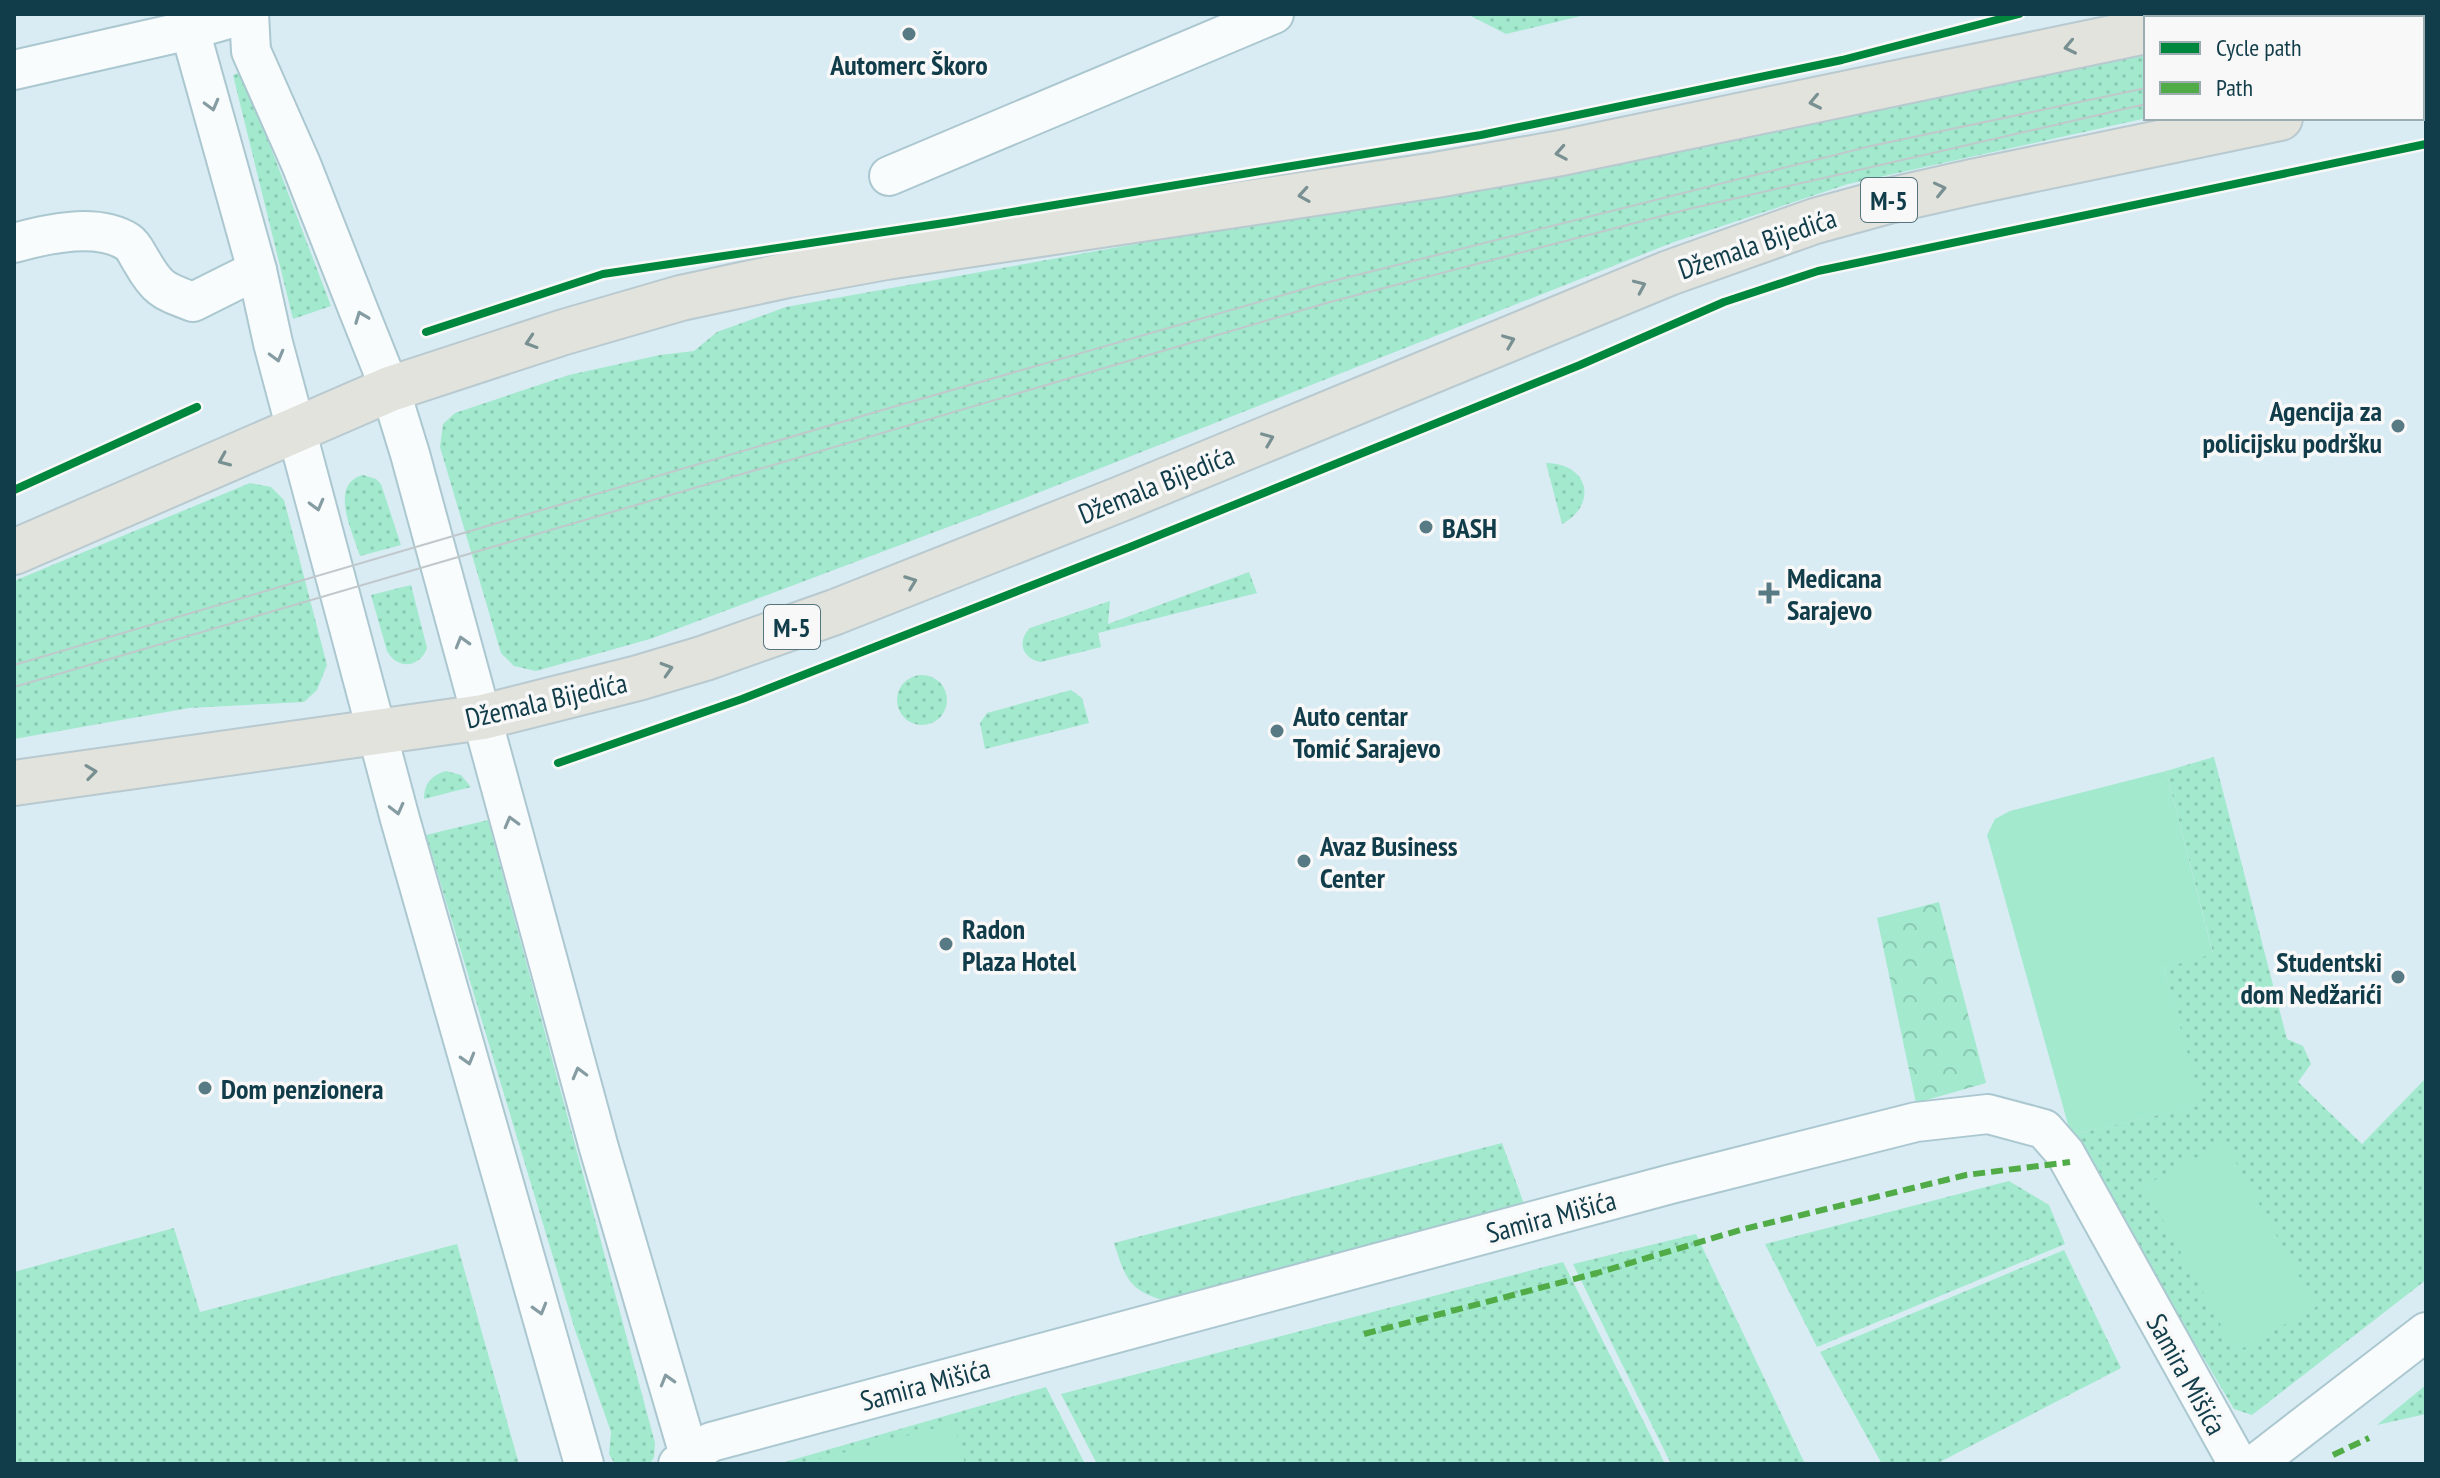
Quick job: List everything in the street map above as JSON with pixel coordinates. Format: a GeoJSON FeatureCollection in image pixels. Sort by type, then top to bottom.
{"type":"FeatureCollection","features":[{"type":"Feature","properties":{"kind":"main road"},"geometry":{"type":"LineString","coordinates":[[14,552],[390,389],[648,306],[886,257],[1358,187],[1561,153],[2144,31]]}},
{"type":"Feature","properties":{"kind":"main road","name":"Džemala Bijedića"},"geometry":{"type":"LineString","coordinates":[[14,783],[483,717],[678,666],[835,612],[1138,492],[1669,273],[1815,221],[1987,178],[2270,120]]}},
{"type":"Feature","properties":{"kind":"street"},"geometry":{"type":"LineString","coordinates":[[14,70],[248,14],[251,51],[310,186],[390,389],[483,717],[684,1459]]}},
{"type":"Feature","properties":{"kind":"street"},"geometry":{"type":"LineString","coordinates":[[889,176],[1274,14]]}},
{"type":"Feature","properties":{"kind":"street"},"geometry":{"type":"LineString","coordinates":[[190,30],[203,67],[400,819],[584,1464]]}},
{"type":"Feature","properties":{"kind":"street"},"geometry":{"type":"LineString","coordinates":[[14,243],[49,233],[88,231],[113,236],[130,243],[161,291],[193,302],[257,270]]}},
{"type":"Feature","properties":{"kind":"street","name":"Samira Mišića"},"geometry":{"type":"LineString","coordinates":[[684,1459],[711,1442],[1687,1180],[1916,1122],[1988,1114],[2044,1129],[2065,1153],[2238,1464]]}},
{"type":"Feature","properties":{"kind":"street"},"geometry":{"type":"LineString","coordinates":[[2255,1464],[2426,1332]]}},
{"type":"Feature","properties":{"kind":"green space"},"geometry":{"type":"Polygon","coordinates":[[[1467,14],[1589,14],[1506,34],[1467,14]]]}},
{"type":"Feature","properties":{"kind":"green space"},"geometry":{"type":"Polygon","coordinates":[[[2426,14],[2426,57],[2424,16],[2334,16],[2426,14]]]}},
{"type":"Feature","properties":{"kind":"green space"},"geometry":{"type":"Polygon","coordinates":[[[2144,55],[2144,119],[1848,184],[1674,242],[1012,503],[650,639],[536,671],[514,666],[501,653],[440,447],[443,424],[455,413],[569,375],[660,355],[694,351],[717,332],[786,307],[1246,224],[1505,184],[2144,55]]]}},
{"type":"Feature","properties":{"kind":"green space"},"geometry":{"type":"Polygon","coordinates":[[[242,72],[331,306],[293,319],[233,75],[242,72]]]}},
{"type":"Feature","properties":{"kind":"green space"},"geometry":{"type":"Polygon","coordinates":[[[1546,463],[1571,470],[1584,486],[1581,506],[1574,516],[1562,524],[1546,463]]]}},
{"type":"Feature","properties":{"kind":"green space"},"geometry":{"type":"Polygon","coordinates":[[[363,475],[381,484],[401,545],[360,556],[345,499],[347,488],[353,480],[363,475]]]}},
{"type":"Feature","properties":{"kind":"green space"},"geometry":{"type":"Polygon","coordinates":[[[250,483],[271,487],[284,500],[327,665],[317,690],[304,702],[189,708],[14,739],[14,581],[250,483]]]}},
{"type":"Feature","properties":{"kind":"green space"},"geometry":{"type":"Polygon","coordinates":[[[1249,572],[1257,593],[1098,633],[1101,647],[1041,662],[1026,654],[1024,649],[1023,639],[1030,628],[1110,601],[1108,624],[1249,572]]]}},
{"type":"Feature","properties":{"kind":"green space"},"geometry":{"type":"Polygon","coordinates":[[[411,585],[427,648],[419,660],[402,664],[387,651],[371,595],[411,585]]]}},
{"type":"Feature","properties":{"kind":"green space"},"geometry":{"type":"Polygon","coordinates":[[[922,675],[940,682],[947,700],[940,718],[922,725],[904,718],[897,700],[904,682],[922,675]]]}},
{"type":"Feature","properties":{"kind":"green space"},"geometry":{"type":"Polygon","coordinates":[[[1071,690],[1082,698],[1089,723],[985,749],[980,723],[987,713],[1071,690]]]}},
{"type":"Feature","properties":{"kind":"green space"},"geometry":{"type":"Polygon","coordinates":[[[2214,757],[2287,1039],[2303,1046],[2311,1064],[2298,1082],[2362,1144],[2426,1078],[2426,1280],[2252,1415],[2234,1409],[2071,1135],[2201,1105],[2164,968],[2213,953],[2166,771],[2214,757]]]}},
{"type":"Feature","properties":{"kind":"green space"},"geometry":{"type":"Polygon","coordinates":[[[446,771],[461,775],[471,787],[424,799],[429,781],[446,771]]]}},
{"type":"Feature","properties":{"kind":"green space"},"geometry":{"type":"Polygon","coordinates":[[[2166,771],[2213,954],[2164,968],[2202,1105],[2071,1135],[1987,835],[1995,819],[2010,811],[2166,771]]]}},
{"type":"Feature","properties":{"kind":"green space"},"geometry":{"type":"Polygon","coordinates":[[[488,820],[655,1443],[650,1464],[615,1464],[609,1454],[611,1432],[575,1330],[426,835],[488,820]]]}},
{"type":"Feature","properties":{"kind":"green space"},"geometry":{"type":"Polygon","coordinates":[[[1939,902],[1986,1083],[1916,1103],[1877,918],[1939,902]]]}},
{"type":"Feature","properties":{"kind":"green space"},"geometry":{"type":"Polygon","coordinates":[[[2225,1142],[2316,1307],[2236,1352],[2144,1186],[2225,1142]]]}},
{"type":"Feature","properties":{"kind":"green space"},"geometry":{"type":"Polygon","coordinates":[[[1502,1143],[1524,1204],[1169,1302],[1145,1293],[1131,1282],[1114,1243],[1502,1143]]]}},
{"type":"Feature","properties":{"kind":"green space"},"geometry":{"type":"Polygon","coordinates":[[[2009,1181],[2049,1205],[2065,1244],[1817,1347],[1765,1244],[2009,1181]]]}},
{"type":"Feature","properties":{"kind":"green space"},"geometry":{"type":"Polygon","coordinates":[[[174,1228],[200,1312],[457,1244],[519,1464],[14,1464],[14,1272],[174,1228]]]}},
{"type":"Feature","properties":{"kind":"green space"},"geometry":{"type":"Polygon","coordinates":[[[1696,1234],[1805,1464],[1671,1464],[1573,1264],[1696,1234]]]}},
{"type":"Feature","properties":{"kind":"green space"},"geometry":{"type":"Polygon","coordinates":[[[2064,1250],[2121,1368],[1936,1464],[1882,1464],[1820,1352],[2064,1250]]]}},
{"type":"Feature","properties":{"kind":"green space"},"geometry":{"type":"Polygon","coordinates":[[[1563,1262],[1665,1464],[1097,1464],[1061,1394],[1563,1262]]]}},
{"type":"Feature","properties":{"kind":"green space"},"geometry":{"type":"Polygon","coordinates":[[[2426,1385],[2426,1414],[2377,1425],[2426,1385]]]}},
{"type":"Feature","properties":{"kind":"green space"},"geometry":{"type":"Polygon","coordinates":[[[1046,1387],[1085,1464],[778,1464],[1046,1387]]]}},
{"type":"Feature","properties":{"kind":"green space"},"geometry":{"type":"Polygon","coordinates":[[[954,1423],[965,1464],[801,1464],[954,1423]]]}},
{"type":"Feature","properties":{"kind":"tram line"},"geometry":{"type":"LineString","coordinates":[[14,665],[1325,283],[1871,146],[2144,88]]}},
{"type":"Feature","properties":{"kind":"tram line"},"geometry":{"type":"LineString","coordinates":[[14,687],[1330,302],[1689,209],[2144,104]]}},
{"type":"Feature","properties":{"kind":"marked path"},"geometry":{"type":"LineString","coordinates":[[1364,1334],[1597,1273],[1740,1230],[1966,1175],[2070,1162]]}},
{"type":"Feature","properties":{"kind":"marked path"},"geometry":{"type":"LineString","coordinates":[[2333,1455],[2369,1438]]}},
{"type":"Feature","properties":{"kind":"cycle path"},"geometry":{"type":"LineString","coordinates":[[426,332],[603,274],[951,222],[1481,135],[1842,60],[2019,14]]}},
{"type":"Feature","properties":{"kind":"cycle path"},"geometry":{"type":"LineString","coordinates":[[558,763],[742,699],[1130,547],[1580,365],[1724,302],[1818,271],[2426,144]]}},
{"type":"Feature","properties":{"kind":"cycle path"},"geometry":{"type":"LineString","coordinates":[[14,490],[197,407]]}},
{"type":"Feature","properties":{"kind":"place","name":"Automerc Škoro"},"geometry":{"type":"Point","coordinates":[909,34]}},
{"type":"Feature","properties":{"kind":"place","name":"Agencija za policijsku podršku"},"geometry":{"type":"Point","coordinates":[2398,426]}},
{"type":"Feature","properties":{"kind":"place","name":"BASH"},"geometry":{"type":"Point","coordinates":[1426,527]}},
{"type":"Feature","properties":{"kind":"place","name":"Medicana Sarajevo"},"geometry":{"type":"Point","coordinates":[1769,593]}},
{"type":"Feature","properties":{"kind":"place","name":"Auto centar Tomić Sarajevo"},"geometry":{"type":"Point","coordinates":[1277,731]}},
{"type":"Feature","properties":{"kind":"place","name":"Avaz Business Center"},"geometry":{"type":"Point","coordinates":[1304,861]}},
{"type":"Feature","properties":{"kind":"place","name":"Radon Plaza Hotel"},"geometry":{"type":"Point","coordinates":[946,944]}},
{"type":"Feature","properties":{"kind":"place","name":"Studentski dom Nedžarići"},"geometry":{"type":"Point","coordinates":[2398,977]}},
{"type":"Feature","properties":{"kind":"place","name":"Dom penzionera"},"geometry":{"type":"Point","coordinates":[205,1088]}}]}
